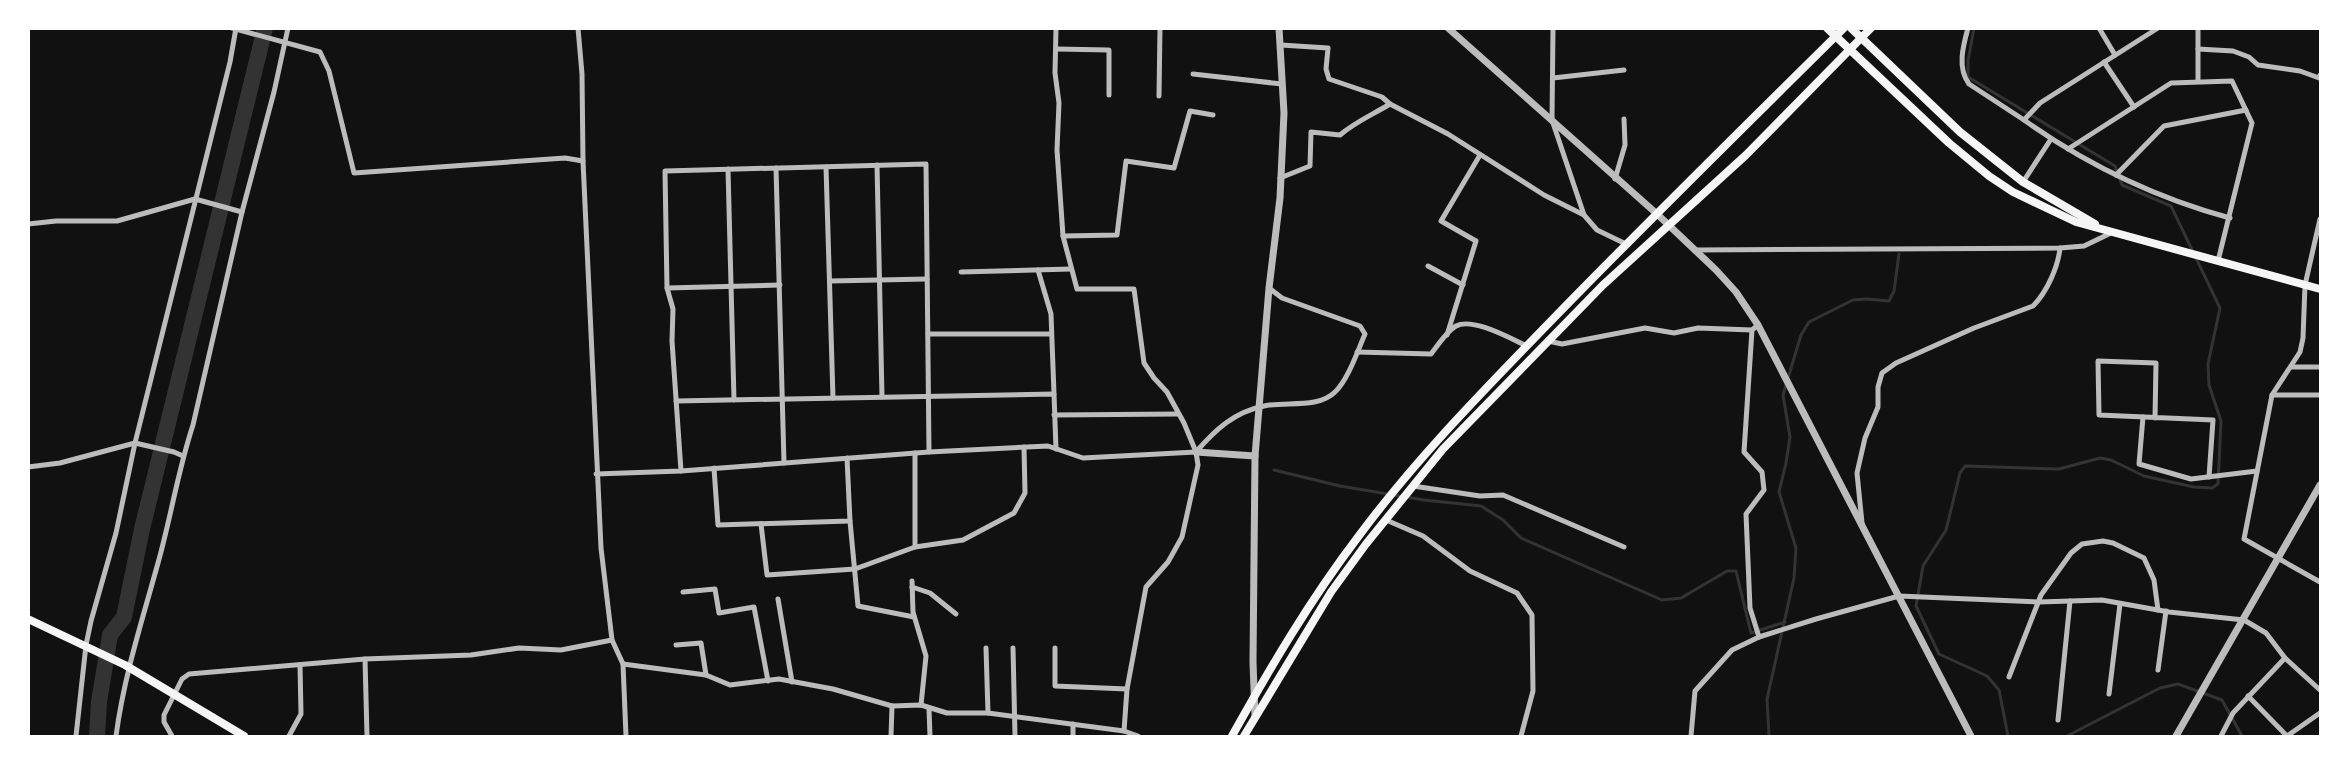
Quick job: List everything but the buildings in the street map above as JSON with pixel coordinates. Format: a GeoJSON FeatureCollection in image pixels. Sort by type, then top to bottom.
{"type":"FeatureCollection","features":[{"type":"Feature","properties":{"kind":"main road"},"geometry":{"type":"LineString","coordinates":[[1827,28],[1948,143],[1989,176],[2045,209],[2111,233],[2320,288]]}},
{"type":"Feature","properties":{"kind":"main road"},"geometry":{"type":"LineString","coordinates":[[1232,736],[1322,586],[1370,521],[1434,444],[1626,244],[1844,28]]}},
{"type":"Feature","properties":{"kind":"main road"},"geometry":{"type":"LineString","coordinates":[[1851,28],[1959,132],[2023,182],[2055,203],[2111,233]]}},
{"type":"Feature","properties":{"kind":"main road"},"geometry":{"type":"LineString","coordinates":[[1244,736],[1331,592],[1386,519],[1478,411],[1603,285],[1746,155],[1871,28]]}},
{"type":"Feature","properties":{"kind":"main road"},"geometry":{"type":"LineString","coordinates":[[28,619],[127,667],[244,736]]}},
{"type":"Feature","properties":{"kind":"street"},"geometry":{"type":"LineString","coordinates":[[116,736],[127,667],[159,562],[288,28]]}},
{"type":"Feature","properties":{"kind":"street"},"geometry":{"type":"LineString","coordinates":[[578,28],[582,74],[583,160],[601,548],[612,640],[623,664],[626,736]]}},
{"type":"Feature","properties":{"kind":"street"},"geometry":{"type":"LineString","coordinates":[[1056,28],[1055,73],[1059,103],[1057,150],[1063,236],[1077,289],[1134,289],[1144,363],[1167,393],[1196,452],[1198,465],[1182,537],[1168,561],[1146,587],[1127,689],[1124,731]]}},
{"type":"Feature","properties":{"kind":"street"},"geometry":{"type":"LineString","coordinates":[[1159,96],[1160,28]]}},
{"type":"Feature","properties":{"kind":"street"},"geometry":{"type":"LineString","coordinates":[[1255,716],[1253,662],[1255,456],[1284,113],[1279,28]]}},
{"type":"Feature","properties":{"kind":"street"},"geometry":{"type":"LineString","coordinates":[[1448,28],[1657,214],[1736,292],[1862,525],[1971,736]]}},
{"type":"Feature","properties":{"kind":"street"},"geometry":{"type":"LineString","coordinates":[[1553,28],[1552,120],[1584,215],[1597,230],[1626,244]]}},
{"type":"Feature","properties":{"kind":"street"},"geometry":{"type":"LineString","coordinates":[[1968,28],[1962,69],[1968,84],[2067,149],[2116,175],[2192,208],[2230,218]]}},
{"type":"Feature","properties":{"kind":"street"},"geometry":{"type":"LineString","coordinates":[[2099,28],[2115,56]]}},
{"type":"Feature","properties":{"kind":"street"},"geometry":{"type":"LineString","coordinates":[[2024,120],[2040,102],[2158,28]]}},
{"type":"Feature","properties":{"kind":"street"},"geometry":{"type":"LineString","coordinates":[[2198,28],[2198,81]]}},
{"type":"Feature","properties":{"kind":"street"},"geometry":{"type":"LineString","coordinates":[[76,736],[88,647],[230,62],[235,29],[320,52],[329,71],[354,173],[565,158],[583,160]]}},
{"type":"Feature","properties":{"kind":"street"},"geometry":{"type":"LineString","coordinates":[[1281,45],[1328,48],[1326,69],[1329,79],[1382,98],[1448,134],[1544,195],[1584,215]]}},
{"type":"Feature","properties":{"kind":"street"},"geometry":{"type":"LineString","coordinates":[[1056,49],[1109,50],[1109,95]]}},
{"type":"Feature","properties":{"kind":"street"},"geometry":{"type":"LineString","coordinates":[[2198,49],[2233,51],[2249,57],[2258,65],[2300,71],[2320,78]]}},
{"type":"Feature","properties":{"kind":"street"},"geometry":{"type":"LineString","coordinates":[[2104,62],[2134,107]]}},
{"type":"Feature","properties":{"kind":"street"},"geometry":{"type":"LineString","coordinates":[[1553,78],[1624,70]]}},
{"type":"Feature","properties":{"kind":"street"},"geometry":{"type":"LineString","coordinates":[[1193,74],[1282,84]]}},
{"type":"Feature","properties":{"kind":"street"},"geometry":{"type":"LineString","coordinates":[[2067,149],[2171,82],[2232,81],[2252,123],[2218,262]]}},
{"type":"Feature","properties":{"kind":"street"},"geometry":{"type":"LineString","coordinates":[[1280,178],[1310,166],[1311,132],[1340,135],[1357,121],[1368,118],[1390,104]]}},
{"type":"Feature","properties":{"kind":"street"},"geometry":{"type":"LineString","coordinates":[[2116,175],[2164,126],[2246,110]]}},
{"type":"Feature","properties":{"kind":"street"},"geometry":{"type":"LineString","coordinates":[[1063,236],[1117,235],[1126,161],[1174,168],[1190,111],[1213,115]]}},
{"type":"Feature","properties":{"kind":"street"},"geometry":{"type":"LineString","coordinates":[[1615,179],[1625,145],[1624,118]]}},
{"type":"Feature","properties":{"kind":"street"},"geometry":{"type":"LineString","coordinates":[[2023,182],[2051,139]]}},
{"type":"Feature","properties":{"kind":"street"},"geometry":{"type":"LineString","coordinates":[[1447,335],[1476,241],[1441,221],[1480,155]]}},
{"type":"Feature","properties":{"kind":"street"},"geometry":{"type":"LineString","coordinates":[[681,471],[672,341],[673,309],[667,288],[665,171],[926,164],[929,452]]}},
{"type":"Feature","properties":{"kind":"street"},"geometry":{"type":"LineString","coordinates":[[877,165],[882,397]]}},
{"type":"Feature","properties":{"kind":"street"},"geometry":{"type":"LineString","coordinates":[[826,167],[833,398]]}},
{"type":"Feature","properties":{"kind":"street"},"geometry":{"type":"LineString","coordinates":[[776,168],[784,463]]}},
{"type":"Feature","properties":{"kind":"street"},"geometry":{"type":"LineString","coordinates":[[728,169],[734,400]]}},
{"type":"Feature","properties":{"kind":"street"},"geometry":{"type":"LineString","coordinates":[[28,224],[56,221],[117,221],[195,199],[242,212]]}},
{"type":"Feature","properties":{"kind":"street"},"geometry":{"type":"LineString","coordinates":[[2320,219],[2305,285],[2303,338],[2300,352],[2272,395],[2244,539],[2320,582]]}},
{"type":"Feature","properties":{"kind":"street"},"geometry":{"type":"LineString","coordinates":[[1694,250],[2060,248],[2084,246],[2111,233]]}},
{"type":"Feature","properties":{"kind":"street"},"geometry":{"type":"LineString","coordinates":[[1862,525],[1857,473],[1865,438],[1878,407],[1878,387],[1882,373],[1896,363],[1974,328],[2033,306],[2039,300],[2059,261],[2060,248]]}},
{"type":"Feature","properties":{"kind":"street"},"geometry":{"type":"LineString","coordinates":[[1428,266],[1463,285]]}},
{"type":"Feature","properties":{"kind":"street"},"geometry":{"type":"LineString","coordinates":[[961,272],[1071,269]]}},
{"type":"Feature","properties":{"kind":"street"},"geometry":{"type":"LineString","coordinates":[[1038,270],[1051,314],[1056,449]]}},
{"type":"Feature","properties":{"kind":"street"},"geometry":{"type":"LineString","coordinates":[[830,281],[927,279]]}},
{"type":"Feature","properties":{"kind":"street"},"geometry":{"type":"LineString","coordinates":[[667,288],[780,285]]}},
{"type":"Feature","properties":{"kind":"street"},"geometry":{"type":"LineString","coordinates":[[1196,452],[1222,424],[1261,406],[1314,402],[1331,394],[1344,378],[1357,352],[1365,334],[1360,326],[1282,297],[1269,288]]}},
{"type":"Feature","properties":{"kind":"street"},"geometry":{"type":"LineString","coordinates":[[1357,352],[1431,354],[1454,327],[1472,324],[1493,330],[1527,346]]}},
{"type":"Feature","properties":{"kind":"street"},"geometry":{"type":"LineString","coordinates":[[1548,341],[1562,344],[1645,328],[1674,333],[1698,328],[1755,328]]}},
{"type":"Feature","properties":{"kind":"street"},"geometry":{"type":"LineString","coordinates":[[1755,328],[1744,452],[1762,472],[1764,490],[1746,514],[1750,608],[1759,637]]}},
{"type":"Feature","properties":{"kind":"street"},"geometry":{"type":"LineString","coordinates":[[928,334],[1051,334]]}},
{"type":"Feature","properties":{"kind":"street"},"geometry":{"type":"LineString","coordinates":[[2155,418],[2156,363],[2098,362],[2099,415],[2155,418],[2213,420],[2209,477]]}},
{"type":"Feature","properties":{"kind":"street"},"geometry":{"type":"LineString","coordinates":[[2291,366],[2320,367]]}},
{"type":"Feature","properties":{"kind":"street"},"geometry":{"type":"LineString","coordinates":[[676,401],[1054,394]]}},
{"type":"Feature","properties":{"kind":"street"},"geometry":{"type":"LineString","coordinates":[[2272,395],[2320,395]]}},
{"type":"Feature","properties":{"kind":"street"},"geometry":{"type":"LineString","coordinates":[[1054,415],[1178,414]]}},
{"type":"Feature","properties":{"kind":"street"},"geometry":{"type":"LineString","coordinates":[[2143,417],[2139,464],[2191,479],[2257,471]]}},
{"type":"Feature","properties":{"kind":"street"},"geometry":{"type":"LineString","coordinates":[[28,467],[60,463],[137,443],[183,456]]}},
{"type":"Feature","properties":{"kind":"street"},"geometry":{"type":"LineString","coordinates":[[596,474],[681,471],[929,452],[1048,446],[1083,458],[1196,452],[1255,456]]}},
{"type":"Feature","properties":{"kind":"street"},"geometry":{"type":"LineString","coordinates":[[761,524],[767,575],[855,569],[915,547],[963,540],[1014,513],[1025,493],[1023,447]]}},
{"type":"Feature","properties":{"kind":"street"},"geometry":{"type":"LineString","coordinates":[[915,453],[915,547]]}},
{"type":"Feature","properties":{"kind":"street"},"geometry":{"type":"LineString","coordinates":[[847,458],[858,606],[914,617]]}},
{"type":"Feature","properties":{"kind":"street"},"geometry":{"type":"LineString","coordinates":[[714,468],[718,525],[850,521]]}},
{"type":"Feature","properties":{"kind":"street"},"geometry":{"type":"LineString","coordinates":[[2176,736],[2320,485]]}},
{"type":"Feature","properties":{"kind":"street"},"geometry":{"type":"LineString","coordinates":[[1413,486],[1480,496],[1503,495],[1624,547]]}},
{"type":"Feature","properties":{"kind":"street"},"geometry":{"type":"LineString","coordinates":[[1386,519],[1423,536],[1470,571],[1516,593],[1532,615],[1533,691],[1521,736]]}},
{"type":"Feature","properties":{"kind":"street"},"geometry":{"type":"LineString","coordinates":[[2009,677],[2041,595],[2071,553],[2082,544],[2103,541],[2113,543],[2144,558],[2154,580],[2157,610]]}},
{"type":"Feature","properties":{"kind":"street"},"geometry":{"type":"LineString","coordinates":[[921,705],[926,656],[914,617],[912,584],[930,593],[956,614]]}},
{"type":"Feature","properties":{"kind":"street"},"geometry":{"type":"LineString","coordinates":[[683,592],[715,590],[719,613],[754,607],[768,681]]}},
{"type":"Feature","properties":{"kind":"street"},"geometry":{"type":"LineString","coordinates":[[1691,736],[1695,692],[1732,650],[1759,637],[1899,596],[2039,602],[2102,600],[2157,610],[2244,620],[2266,633],[2284,658],[2320,690]]}},
{"type":"Feature","properties":{"kind":"street"},"geometry":{"type":"LineString","coordinates":[[778,599],[792,682]]}},
{"type":"Feature","properties":{"kind":"street"},"geometry":{"type":"LineString","coordinates":[[2058,720],[2070,601]]}},
{"type":"Feature","properties":{"kind":"street"},"geometry":{"type":"LineString","coordinates":[[2109,694],[2120,604]]}},
{"type":"Feature","properties":{"kind":"street"},"geometry":{"type":"LineString","coordinates":[[2157,670],[2166,611]]}},
{"type":"Feature","properties":{"kind":"street"},"geometry":{"type":"LineString","coordinates":[[172,736],[164,722],[164,715],[182,679],[189,674],[365,659],[471,655],[519,648],[561,650],[612,640]]}},
{"type":"Feature","properties":{"kind":"street"},"geometry":{"type":"LineString","coordinates":[[676,645],[701,643],[706,675]]}},
{"type":"Feature","properties":{"kind":"street"},"geometry":{"type":"LineString","coordinates":[[986,648],[988,713]]}},
{"type":"Feature","properties":{"kind":"street"},"geometry":{"type":"LineString","coordinates":[[1013,648],[1015,736]]}},
{"type":"Feature","properties":{"kind":"street"},"geometry":{"type":"LineString","coordinates":[[1055,648],[1055,686],[1127,689]]}},
{"type":"Feature","properties":{"kind":"street"},"geometry":{"type":"LineString","coordinates":[[2221,736],[2233,713],[2284,658]]}},
{"type":"Feature","properties":{"kind":"street"},"geometry":{"type":"LineString","coordinates":[[365,659],[367,736]]}},
{"type":"Feature","properties":{"kind":"street"},"geometry":{"type":"LineString","coordinates":[[623,664],[706,675],[730,686],[779,679],[832,689],[892,706],[921,705],[947,713],[988,713],[1124,731],[1138,736]]}},
{"type":"Feature","properties":{"kind":"street"},"geometry":{"type":"LineString","coordinates":[[289,736],[301,714],[300,665]]}},
{"type":"Feature","properties":{"kind":"street"},"geometry":{"type":"LineString","coordinates":[[2248,696],[2287,736],[2320,712]]}},
{"type":"Feature","properties":{"kind":"street"},"geometry":{"type":"LineString","coordinates":[[891,736],[892,706]]}},
{"type":"Feature","properties":{"kind":"street"},"geometry":{"type":"LineString","coordinates":[[928,709],[930,736]]}},
{"type":"Feature","properties":{"kind":"street"},"geometry":{"type":"LineString","coordinates":[[1240,723],[1244,736]]}},
{"type":"Feature","properties":{"kind":"street"},"geometry":{"type":"LineString","coordinates":[[1073,724],[1073,736]]}},
{"type":"Feature","properties":{"kind":"waterway"},"geometry":{"type":"LineString","coordinates":[[97,736],[99,702],[110,635],[124,617],[142,529],[265,28]]}},
{"type":"Feature","properties":{"kind":"waterway"},"geometry":{"type":"LineString","coordinates":[[1974,28],[1968,61],[1968,77],[2115,166],[2122,185],[2171,206],[2220,308],[2208,364],[2209,385],[2221,421],[2218,484],[2212,488],[2194,487],[2144,476],[2111,460],[2100,458],[2059,469],[1965,466],[1960,473],[1946,530],[1923,566],[1916,606],[1939,654],[1987,676],[1999,690],[2008,736]]}},
{"type":"Feature","properties":{"kind":"waterway"},"geometry":{"type":"LineString","coordinates":[[1769,736],[1767,699],[1794,578],[1796,548],[1779,492],[1790,437],[1783,395],[1801,335],[1809,322],[1853,300],[1889,301],[1894,291],[1899,254]]}},
{"type":"Feature","properties":{"kind":"waterway"},"geometry":{"type":"LineString","coordinates":[[1274,470],[1340,486],[1424,500],[1481,506],[1503,520],[1521,538],[1662,600],[1681,598],[1727,571],[1736,571],[1751,633],[1785,622]]}},
{"type":"Feature","properties":{"kind":"waterway"},"geometry":{"type":"LineString","coordinates":[[2067,736],[2160,688],[2178,684],[2222,700],[2242,736]]}}]}
